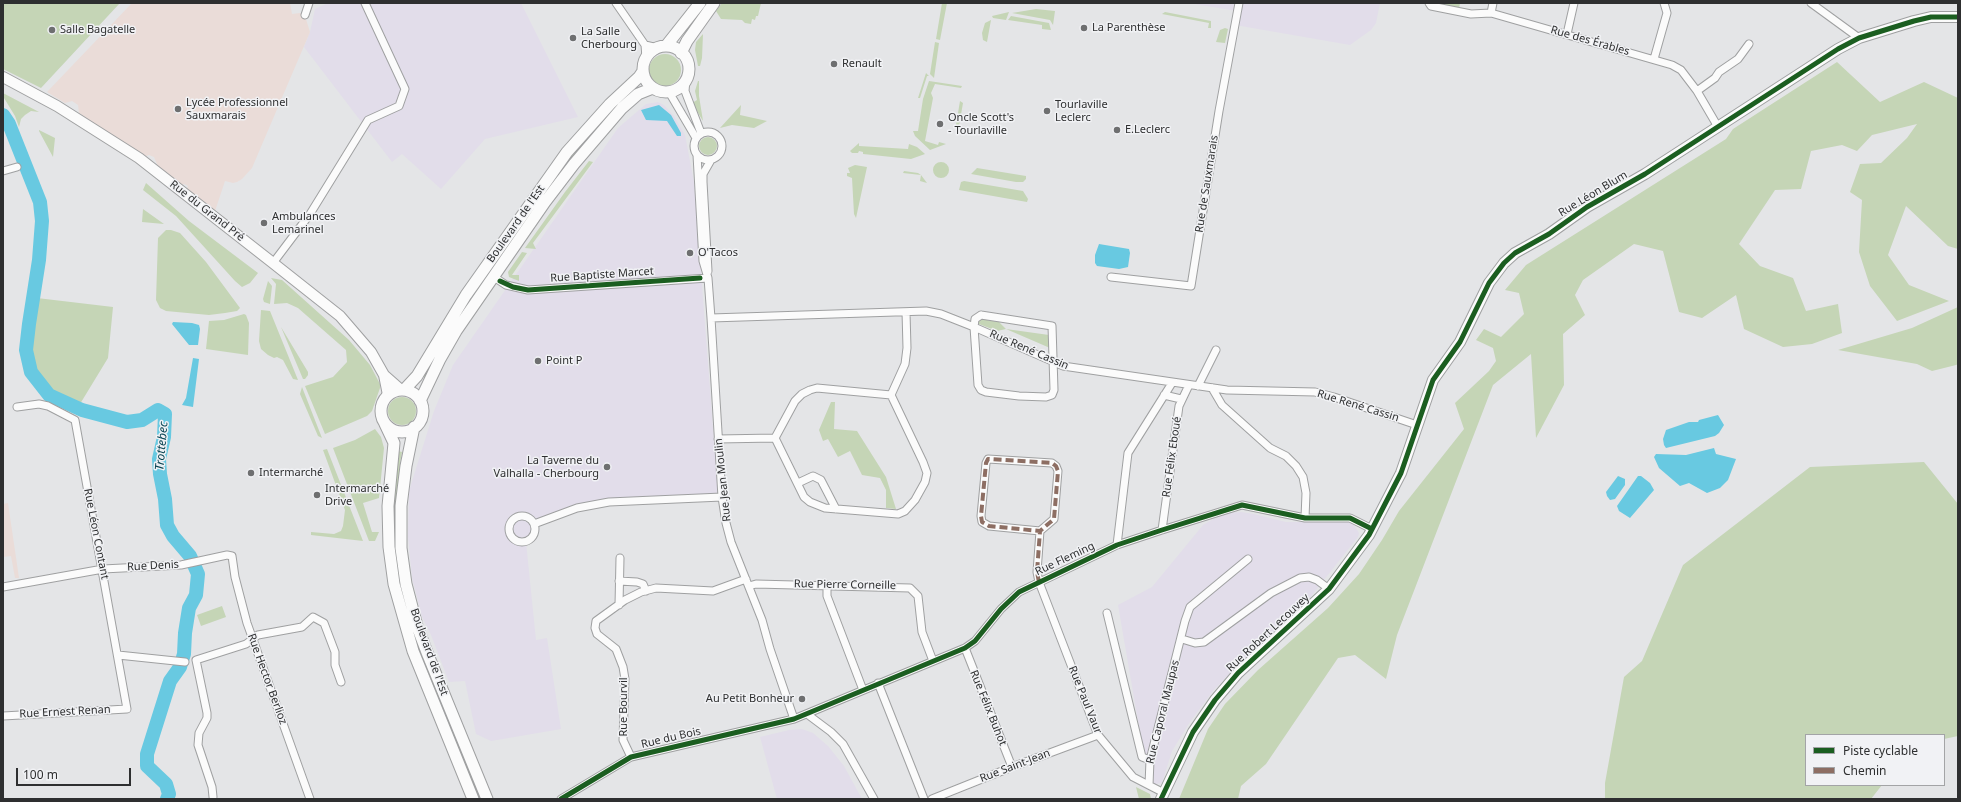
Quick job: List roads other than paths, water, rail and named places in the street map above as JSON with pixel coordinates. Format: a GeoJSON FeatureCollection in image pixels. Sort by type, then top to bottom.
{"type":"FeatureCollection","features":[{"type":"Feature","properties":{"kind":"main road"},"geometry":{"type":"LineString","coordinates":[[662,47],[677,49],[688,66],[686,80],[676,90],[669,92],[658,91],[648,83],[643,71],[646,58],[662,47],[700,3]]}},
{"type":"Feature","properties":{"kind":"main road"},"geometry":{"type":"LineString","coordinates":[[681,53],[687,41],[714,3]]}},
{"type":"Feature","properties":{"kind":"main road","name":"Boulevard de l'Est"},"geometry":{"type":"LineString","coordinates":[[402,390],[417,376],[466,295],[567,152],[610,104],[639,77],[643,71]]}},
{"type":"Feature","properties":{"kind":"main road","name":"Boulevard de l'Est"},"geometry":{"type":"LineString","coordinates":[[420,401],[446,347],[545,202],[599,134],[638,94],[653,88]]}},
{"type":"Feature","properties":{"kind":"main road"},"geometry":{"type":"LineString","coordinates":[[402,390],[414,393],[420,401],[422,412],[421,418],[414,427],[406,431],[396,431],[385,424],[381,411],[383,402],[388,395],[402,390]]}},
{"type":"Feature","properties":{"kind":"main road","name":"Boulevard de l'Est"},"geometry":{"type":"LineString","coordinates":[[385,424],[394,444],[388,506],[389,547],[394,584],[413,651],[473,799]]}},
{"type":"Feature","properties":{"kind":"main road","name":"Boulevard de l'Est"},"geometry":{"type":"LineString","coordinates":[[414,427],[406,466],[401,506],[401,548],[406,584],[417,626],[487,799]]}},
{"type":"Feature","properties":{"kind":"street"},"geometry":{"type":"LineString","coordinates":[[305,15],[309,3]]}},
{"type":"Feature","properties":{"kind":"street"},"geometry":{"type":"LineString","coordinates":[[273,262],[310,214],[368,120],[399,106],[405,88],[365,3]]}},
{"type":"Feature","properties":{"kind":"street"},"geometry":{"type":"LineString","coordinates":[[616,3],[645,44],[646,58]]}},
{"type":"Feature","properties":{"kind":"street","name":"Rue de Sauxmarais"},"geometry":{"type":"LineString","coordinates":[[1111,277],[1191,286],[1219,111],[1239,3]]}},
{"type":"Feature","properties":{"kind":"street"},"geometry":{"type":"LineString","coordinates":[[1491,14],[1493,3]]}},
{"type":"Feature","properties":{"kind":"street"},"geometry":{"type":"LineString","coordinates":[[1567,34],[1574,3]]}},
{"type":"Feature","properties":{"kind":"street"},"geometry":{"type":"LineString","coordinates":[[1654,59],[1667,13],[1664,3]]}},
{"type":"Feature","properties":{"kind":"street"},"geometry":{"type":"LineString","coordinates":[[1811,3],[1859,38]]}},
{"type":"Feature","properties":{"kind":"street","name":"Rue des Érables"},"geometry":{"type":"LineString","coordinates":[[1430,4],[1471,14],[1491,14],[1567,34],[1672,65],[1681,70],[1718,127]]}},
{"type":"Feature","properties":{"kind":"street","name":"Rue Léon Blum"},"geometry":{"type":"LineString","coordinates":[[1372,529],[1401,473],[1433,380],[1460,342],[1489,283],[1504,263],[1515,253],[1549,234],[1586,207],[1645,174],[1838,49],[1859,38],[1914,21],[1931,17],[1958,17]]}},
{"type":"Feature","properties":{"kind":"street"},"geometry":{"type":"LineString","coordinates":[[645,44],[662,47]]}},
{"type":"Feature","properties":{"kind":"street"},"geometry":{"type":"LineString","coordinates":[[1696,91],[1738,59],[1749,44]]}},
{"type":"Feature","properties":{"kind":"street","name":"Rue du Grand Pré"},"geometry":{"type":"LineString","coordinates":[[3,77],[57,106],[139,158],[340,316],[371,352],[384,375],[388,395]]}},
{"type":"Feature","properties":{"kind":"street","name":"Rue Jean Moulin"},"geometry":{"type":"LineString","coordinates":[[686,80],[684,91],[699,136],[694,145],[697,154],[704,261],[708,278],[722,498],[729,535],[750,586],[794,719]]}},
{"type":"Feature","properties":{"kind":"street","name":"Rue Jean Moulin"},"geometry":{"type":"LineString","coordinates":[[669,92],[699,136]]}},
{"type":"Feature","properties":{"kind":"street","name":"Rue Jean Moulin"},"geometry":{"type":"LineString","coordinates":[[699,136],[714,133],[721,140],[720,153],[711,160],[703,174],[709,266],[708,278]]}},
{"type":"Feature","properties":{"kind":"street"},"geometry":{"type":"LineString","coordinates":[[697,154],[703,160],[711,160]]}},
{"type":"Feature","properties":{"kind":"street"},"geometry":{"type":"LineString","coordinates":[[3,171],[17,167]]}},
{"type":"Feature","properties":{"kind":"street","name":"Rue Baptiste Marcet"},"geometry":{"type":"LineString","coordinates":[[494,277],[506,285],[528,290],[708,278]]}},
{"type":"Feature","properties":{"kind":"street","name":"Rue René Cassin"},"geometry":{"type":"LineString","coordinates":[[711,318],[926,311],[941,314],[974,327],[1063,366],[1084,371],[1227,390],[1315,392],[1417,425]]}},
{"type":"Feature","properties":{"kind":"street"},"geometry":{"type":"LineString","coordinates":[[775,438],[804,497],[817,507],[898,514],[905,512],[915,500],[925,482],[927,473],[891,395],[905,364],[907,348],[906,312]]}},
{"type":"Feature","properties":{"kind":"street"},"geometry":{"type":"LineString","coordinates":[[981,315],[1052,326],[1054,362],[1054,390],[1052,395],[1039,397],[986,392],[981,390],[978,385],[974,327],[976,319],[981,315]]}},
{"type":"Feature","properties":{"kind":"street"},"geometry":{"type":"LineString","coordinates":[[1198,386],[1216,350]]}},
{"type":"Feature","properties":{"kind":"street","name":"Rue du Grand Pré"},"geometry":{"type":"LineString","coordinates":[[384,375],[402,390]]}},
{"type":"Feature","properties":{"kind":"street"},"geometry":{"type":"LineString","coordinates":[[1117,546],[1128,453],[1172,383]]}},
{"type":"Feature","properties":{"kind":"street","name":"Rue Félix Eboué"},"geometry":{"type":"LineString","coordinates":[[1162,530],[1181,399],[1189,385]]}},
{"type":"Feature","properties":{"kind":"street"},"geometry":{"type":"LineString","coordinates":[[775,438],[795,401],[802,394],[810,390],[817,388],[891,395]]}},
{"type":"Feature","properties":{"kind":"street"},"geometry":{"type":"LineString","coordinates":[[1212,388],[1222,405],[1270,448],[1286,456],[1296,466],[1303,477],[1306,493],[1305,518]]}},
{"type":"Feature","properties":{"kind":"street"},"geometry":{"type":"LineString","coordinates":[[1164,395],[1181,399]]}},
{"type":"Feature","properties":{"kind":"street","name":"Rue Léon Contant"},"geometry":{"type":"LineString","coordinates":[[17,407],[39,404],[48,406],[75,420],[128,709]]}},
{"type":"Feature","properties":{"kind":"street"},"geometry":{"type":"LineString","coordinates":[[718,439],[775,438]]}},
{"type":"Feature","properties":{"kind":"street"},"geometry":{"type":"LineString","coordinates":[[988,459],[1052,463],[1056,466],[1058,471],[1054,520],[1040,531],[989,526],[982,522],[988,459]]}},
{"type":"Feature","properties":{"kind":"street"},"geometry":{"type":"LineString","coordinates":[[798,483],[813,476],[820,480],[836,509]]}},
{"type":"Feature","properties":{"kind":"street"},"geometry":{"type":"LineString","coordinates":[[534,524],[577,508],[609,502],[722,498]]}},
{"type":"Feature","properties":{"kind":"street","name":"Rue Fleming"},"geometry":{"type":"LineString","coordinates":[[794,719],[965,648],[975,641],[1012,598],[1039,582],[1117,546],[1162,530],[1242,505],[1305,518],[1350,518],[1372,529]]}},
{"type":"Feature","properties":{"kind":"street","name":"Rue Robert Lecouvey"},"geometry":{"type":"LineString","coordinates":[[1162,796],[1193,732],[1214,700],[1238,673],[1329,589],[1342,574],[1372,529]]}},
{"type":"Feature","properties":{"kind":"street","name":"Rue Paul Vaur"},"geometry":{"type":"LineString","coordinates":[[1040,531],[1037,572],[1039,582],[1098,735],[1133,777],[1148,785],[1162,796]]}},
{"type":"Feature","properties":{"kind":"street","name":"Rue Denis"},"geometry":{"type":"LineString","coordinates":[[3,587],[103,569],[188,564],[227,555],[232,556]]}},
{"type":"Feature","properties":{"kind":"street","name":"Rue Hector Berlioz"},"geometry":{"type":"LineString","coordinates":[[232,556],[237,585],[253,640],[310,799]]}},
{"type":"Feature","properties":{"kind":"street"},"geometry":{"type":"LineString","coordinates":[[619,605],[620,558]]}},
{"type":"Feature","properties":{"kind":"street","name":"Rue Caporal Maupas"},"geometry":{"type":"LineString","coordinates":[[1148,785],[1150,760],[1190,607],[1248,559]]}},
{"type":"Feature","properties":{"kind":"street"},"geometry":{"type":"LineString","coordinates":[[1182,639],[1194,643],[1204,642],[1271,593],[1300,578],[1309,577],[1317,580],[1329,589]]}},
{"type":"Feature","properties":{"kind":"street","name":"Rue Bourvil"},"geometry":{"type":"LineString","coordinates":[[631,757],[623,740],[625,679],[623,667],[616,649],[597,634],[595,628],[596,621],[619,605],[646,591],[656,588],[713,591],[746,579]]}},
{"type":"Feature","properties":{"kind":"street"},"geometry":{"type":"LineString","coordinates":[[619,581],[637,582],[643,584],[646,591]]}},
{"type":"Feature","properties":{"kind":"street","name":"Rue Pierre Corneille"},"geometry":{"type":"LineString","coordinates":[[750,586],[756,584],[906,587],[913,590],[918,596],[922,632],[933,661]]}},
{"type":"Feature","properties":{"kind":"street"},"geometry":{"type":"LineString","coordinates":[[827,585],[827,596],[863,690]]}},
{"type":"Feature","properties":{"kind":"street"},"geometry":{"type":"LineString","coordinates":[[1107,613],[1142,757],[1150,760]]}},
{"type":"Feature","properties":{"kind":"street"},"geometry":{"type":"LineString","coordinates":[[213,797],[212,786],[198,745],[199,733],[207,713],[196,660],[253,640],[258,635],[302,627],[313,617],[324,623],[335,652],[335,665],[341,682]]}},
{"type":"Feature","properties":{"kind":"street","name":"Rue Félix Buhot"},"geometry":{"type":"LineString","coordinates":[[965,648],[1012,767]]}},
{"type":"Feature","properties":{"kind":"street"},"geometry":{"type":"LineString","coordinates":[[118,655],[182,662]]}},
{"type":"Feature","properties":{"kind":"street"},"geometry":{"type":"LineString","coordinates":[[878,683],[924,799]]}},
{"type":"Feature","properties":{"kind":"street","name":"Rue Ernest Renan"},"geometry":{"type":"LineString","coordinates":[[3,716],[128,709]]}},
{"type":"Feature","properties":{"kind":"street"},"geometry":{"type":"LineString","coordinates":[[807,714],[831,732],[843,744],[874,799]]}},
{"type":"Feature","properties":{"kind":"street","name":"Rue du Bois"},"geometry":{"type":"LineString","coordinates":[[560,799],[570,797],[631,757],[794,719]]}},
{"type":"Feature","properties":{"kind":"street","name":"Rue Saint-Jean"},"geometry":{"type":"LineString","coordinates":[[932,799],[1098,735]]}},
{"type":"Feature","properties":{"kind":"water"},"geometry":{"type":"Polygon","coordinates":[[[659,105],[671,115],[681,133],[681,136],[677,136],[667,121],[646,120],[641,110],[659,105]]]}},
{"type":"Feature","properties":{"kind":"water"},"geometry":{"type":"Polygon","coordinates":[[[1099,244],[1129,249],[1130,253],[1128,267],[1119,269],[1097,266],[1095,263],[1095,255],[1099,244]]]}},
{"type":"Feature","properties":{"kind":"water"},"geometry":{"type":"Polygon","coordinates":[[[173,322],[199,325],[198,345],[189,345],[172,324],[173,322]]]}},
{"type":"Feature","properties":{"kind":"water"},"geometry":{"type":"Polygon","coordinates":[[[193,358],[199,359],[193,407],[182,405],[186,398],[193,358]]]}},
{"type":"Feature","properties":{"kind":"water"},"geometry":{"type":"Polygon","coordinates":[[[1718,415],[1724,425],[1715,436],[1666,448],[1664,445],[1663,439],[1666,430],[1689,422],[1698,422],[1699,420],[1718,415]]]}},
{"type":"Feature","properties":{"kind":"water"},"geometry":{"type":"Polygon","coordinates":[[[1714,448],[1716,454],[1736,459],[1728,480],[1720,488],[1707,493],[1689,483],[1680,486],[1659,468],[1654,457],[1656,454],[1686,455],[1714,448]]]}},
{"type":"Feature","properties":{"kind":"water"},"geometry":{"type":"Polygon","coordinates":[[[1618,476],[1625,479],[1625,485],[1615,499],[1610,500],[1606,492],[1618,476]]]}},
{"type":"Feature","properties":{"kind":"water"},"geometry":{"type":"Polygon","coordinates":[[[1638,476],[1641,476],[1650,483],[1654,490],[1630,518],[1619,511],[1617,506],[1638,476]]]}},
{"type":"Feature","properties":{"kind":"waterway","name":"Trottebec"},"geometry":{"type":"LineString","coordinates":[[3,115],[9,124],[40,202],[42,221],[39,260],[26,350],[31,372],[49,395],[82,410],[127,422],[142,420],[158,410],[165,414],[164,437],[159,459],[167,525],[173,536],[190,556],[198,574],[196,595],[189,608],[185,633],[184,654],[180,667],[170,681],[147,754],[147,766],[166,784],[169,794],[167,799]]}},
{"type":"Feature","properties":{"kind":"place","name":"La Parenthèse"},"geometry":{"type":"Point","coordinates":[1084,28]}},
{"type":"Feature","properties":{"kind":"place","name":"Salle Bagatelle"},"geometry":{"type":"Point","coordinates":[52,30]}},
{"type":"Feature","properties":{"kind":"place","name":"La Salle Cherbourg"},"geometry":{"type":"Point","coordinates":[573,38]}},
{"type":"Feature","properties":{"kind":"place","name":"Renault"},"geometry":{"type":"Point","coordinates":[834,64]}},
{"type":"Feature","properties":{"kind":"place","name":"Lycée Professionnel Sauxmarais"},"geometry":{"type":"Point","coordinates":[178,109]}},
{"type":"Feature","properties":{"kind":"place","name":"Tourlaville Leclerc"},"geometry":{"type":"Point","coordinates":[1047,111]}},
{"type":"Feature","properties":{"kind":"place","name":"Oncle Scott's - Tourlaville"},"geometry":{"type":"Point","coordinates":[940,124]}},
{"type":"Feature","properties":{"kind":"place","name":"E.Leclerc"},"geometry":{"type":"Point","coordinates":[1117,130]}},
{"type":"Feature","properties":{"kind":"place","name":"Ambulances Lemarinel"},"geometry":{"type":"Point","coordinates":[264,223]}},
{"type":"Feature","properties":{"kind":"place","name":"O'Tacos"},"geometry":{"type":"Point","coordinates":[690,253]}},
{"type":"Feature","properties":{"kind":"place","name":"Point P"},"geometry":{"type":"Point","coordinates":[538,361]}},
{"type":"Feature","properties":{"kind":"place","name":"La Taverne du Valhalla - Cherbourg"},"geometry":{"type":"Point","coordinates":[607,467]}},
{"type":"Feature","properties":{"kind":"place","name":"Intermarché"},"geometry":{"type":"Point","coordinates":[251,473]}},
{"type":"Feature","properties":{"kind":"place","name":"Intermarché Drive"},"geometry":{"type":"Point","coordinates":[317,495]}},
{"type":"Feature","properties":{"kind":"place","name":"Au Petit Bonheur"},"geometry":{"type":"Point","coordinates":[802,699]}}]}
